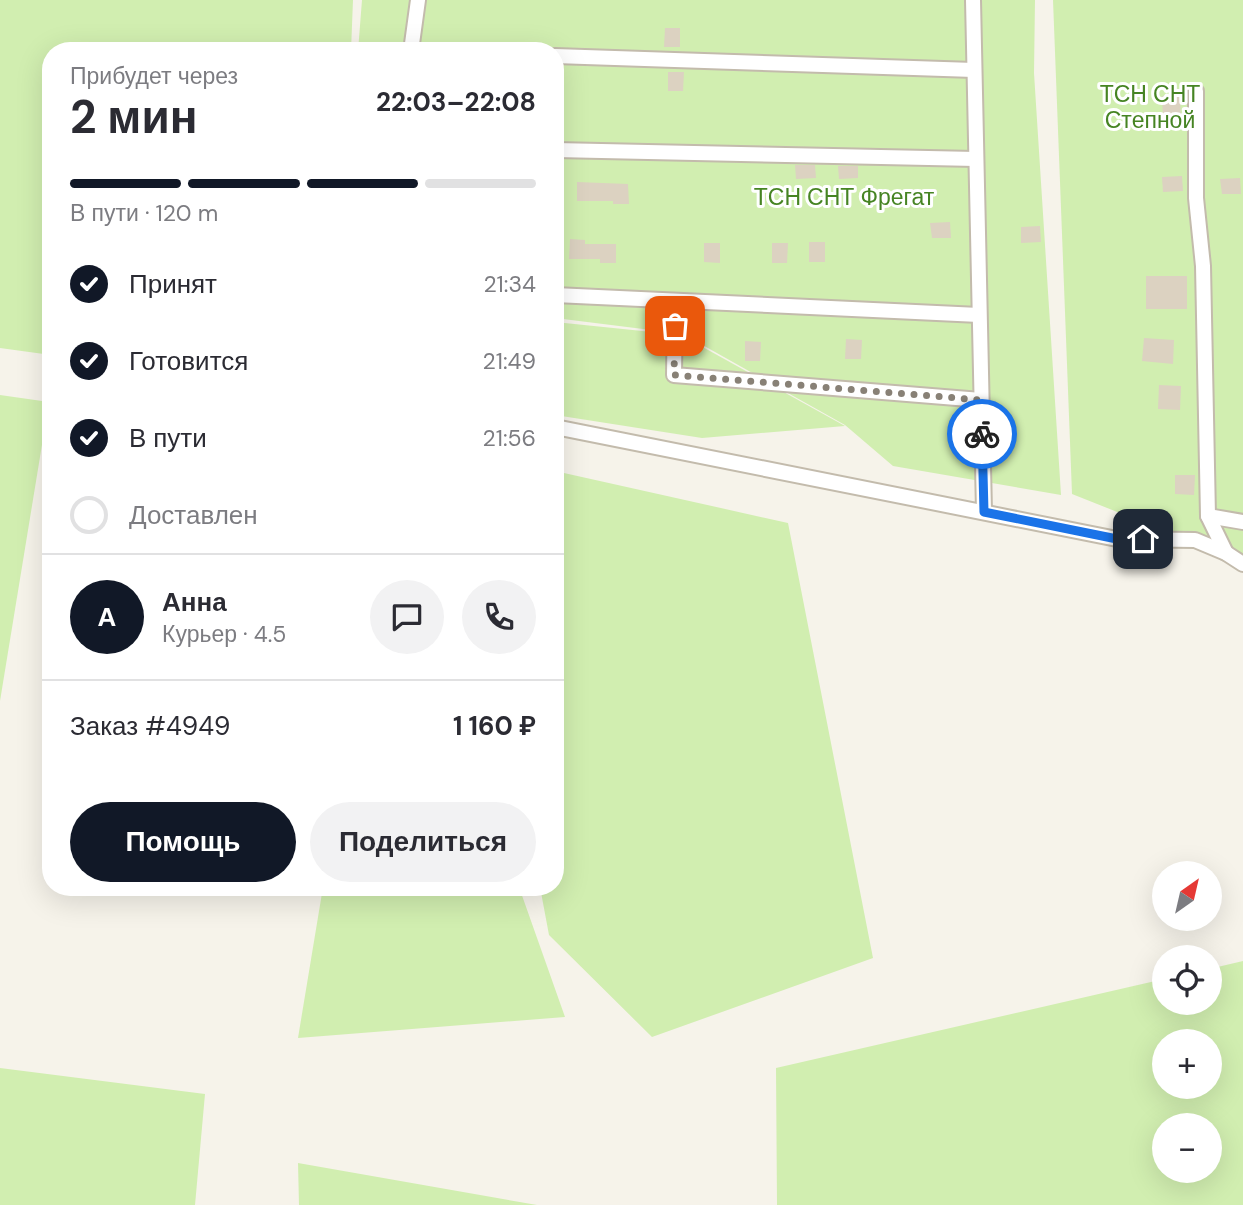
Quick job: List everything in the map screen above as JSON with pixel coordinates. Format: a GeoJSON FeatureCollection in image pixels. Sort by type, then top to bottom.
{"type":"FeatureCollection","features":[{"type":"Feature","properties":{"kind":"street"},"geometry":{"type":"LineString","coordinates":[[412,42],[418,0]]}},
{"type":"Feature","properties":{"kind":"street"},"geometry":{"type":"LineString","coordinates":[[973,0],[984,512]]}},
{"type":"Feature","properties":{"kind":"street"},"geometry":{"type":"LineString","coordinates":[[564,56],[974,70]]}},
{"type":"Feature","properties":{"kind":"street"},"geometry":{"type":"LineString","coordinates":[[1196,91],[1196,198],[1203,266],[1208,516],[1226,553]]}},
{"type":"Feature","properties":{"kind":"street"},"geometry":{"type":"LineString","coordinates":[[564,150],[976,159]]}},
{"type":"Feature","properties":{"kind":"street"},"geometry":{"type":"LineString","coordinates":[[564,295],[979,315]]}},
{"type":"Feature","properties":{"kind":"street"},"geometry":{"type":"LineString","coordinates":[[675,301],[674,375],[981,400]]}},
{"type":"Feature","properties":{"kind":"street"},"geometry":{"type":"LineString","coordinates":[[564,429],[1117,539],[1195,540],[1226,553],[1243,564]]}},
{"type":"Feature","properties":{"kind":"street"},"geometry":{"type":"LineString","coordinates":[[1208,516],[1243,522]]}},
{"type":"Feature","properties":{"kind":"green space"},"geometry":{"type":"Polygon","coordinates":[[[0,0],[353,0],[351,42],[42,42],[42,354],[0,348],[0,0]]]}},
{"type":"Feature","properties":{"kind":"green space","name":"ТСН СНТ Фрегат"},"geometry":{"type":"Polygon","coordinates":[[[362,0],[1035,0],[1034,73],[1061,495],[893,466],[845,425],[683,334],[564,319],[564,42],[359,42],[362,0]]]}},
{"type":"Feature","properties":{"kind":"green space","name":"ТСН СНТ Степной"},"geometry":{"type":"Polygon","coordinates":[[[1053,0],[1243,0],[1243,562],[1072,494],[1053,0]]]}},
{"type":"Feature","properties":{"kind":"green space"},"geometry":{"type":"Polygon","coordinates":[[[564,323],[681,335],[845,426],[702,438],[564,416],[564,323]]]}},
{"type":"Feature","properties":{"kind":"green space"},"geometry":{"type":"Polygon","coordinates":[[[0,395],[42,401],[42,445],[0,701],[0,395]]]}},
{"type":"Feature","properties":{"kind":"green space"},"geometry":{"type":"Polygon","coordinates":[[[564,473],[788,523],[873,958],[652,1037],[549,935],[542,896],[564,896],[564,473]]]}},
{"type":"Feature","properties":{"kind":"green space"},"geometry":{"type":"Polygon","coordinates":[[[322,896],[522,896],[565,1017],[298,1038],[322,896]]]}},
{"type":"Feature","properties":{"kind":"green space"},"geometry":{"type":"Polygon","coordinates":[[[1243,961],[1243,1205],[777,1205],[776,1068],[1152,982],[1152,1015],[1222,1015],[1222,966],[1243,961]]]}},
{"type":"Feature","properties":{"kind":"green space"},"geometry":{"type":"Polygon","coordinates":[[[0,1068],[205,1094],[195,1205],[0,1205],[0,1068]]]}},
{"type":"Feature","properties":{"kind":"green space"},"geometry":{"type":"Polygon","coordinates":[[[298,1163],[537,1205],[299,1205],[298,1163]]]}},
{"type":"Feature","properties":{"kind":"building"},"geometry":{"type":"Polygon","coordinates":[[[665,28],[680,28],[680,47],[664,47],[665,28]]]}},
{"type":"Feature","properties":{"kind":"building"},"geometry":{"type":"Polygon","coordinates":[[[668,72],[684,72],[683,91],[668,91],[668,72]]]}},
{"type":"Feature","properties":{"kind":"building"},"geometry":{"type":"Polygon","coordinates":[[[1162,96],[1180,96],[1181,119],[1163,120],[1162,96]]]}},
{"type":"Feature","properties":{"kind":"building"},"geometry":{"type":"Polygon","coordinates":[[[795,165],[815,165],[816,178],[796,179],[795,165]]]}},
{"type":"Feature","properties":{"kind":"building"},"geometry":{"type":"Polygon","coordinates":[[[838,166],[858,166],[858,178],[839,179],[838,166]]]}},
{"type":"Feature","properties":{"kind":"building"},"geometry":{"type":"Polygon","coordinates":[[[1182,176],[1183,191],[1163,192],[1162,177],[1182,176]]]}},
{"type":"Feature","properties":{"kind":"building"},"geometry":{"type":"Polygon","coordinates":[[[1240,178],[1241,194],[1222,194],[1220,179],[1240,178]]]}},
{"type":"Feature","properties":{"kind":"building"},"geometry":{"type":"Polygon","coordinates":[[[577,182],[628,184],[629,204],[577,201],[577,182]]]}},
{"type":"Feature","properties":{"kind":"building"},"geometry":{"type":"Polygon","coordinates":[[[950,222],[951,238],[932,238],[930,223],[950,222]]]}},
{"type":"Feature","properties":{"kind":"building"},"geometry":{"type":"Polygon","coordinates":[[[1040,226],[1041,242],[1021,243],[1021,227],[1040,226]]]}},
{"type":"Feature","properties":{"kind":"building"},"geometry":{"type":"Polygon","coordinates":[[[570,239],[585,240],[585,244],[616,244],[616,263],[600,263],[600,259],[569,259],[570,239]]]}},
{"type":"Feature","properties":{"kind":"building"},"geometry":{"type":"Polygon","coordinates":[[[809,242],[825,242],[825,262],[809,262],[809,242]]]}},
{"type":"Feature","properties":{"kind":"building"},"geometry":{"type":"Polygon","coordinates":[[[704,243],[720,243],[720,263],[704,262],[704,243]]]}},
{"type":"Feature","properties":{"kind":"building"},"geometry":{"type":"Polygon","coordinates":[[[772,243],[788,243],[787,263],[772,263],[772,243]]]}},
{"type":"Feature","properties":{"kind":"building"},"geometry":{"type":"Polygon","coordinates":[[[1146,276],[1187,276],[1187,309],[1146,309],[1146,276]]]}},
{"type":"Feature","properties":{"kind":"building"},"geometry":{"type":"Polygon","coordinates":[[[1144,338],[1174,340],[1173,364],[1142,361],[1144,338]]]}},
{"type":"Feature","properties":{"kind":"building"},"geometry":{"type":"Polygon","coordinates":[[[846,339],[862,340],[861,359],[845,359],[846,339]]]}},
{"type":"Feature","properties":{"kind":"building"},"geometry":{"type":"Polygon","coordinates":[[[745,341],[761,342],[760,361],[745,361],[745,341]]]}},
{"type":"Feature","properties":{"kind":"building"},"geometry":{"type":"Polygon","coordinates":[[[1159,385],[1181,386],[1180,410],[1158,409],[1159,385]]]}},
{"type":"Feature","properties":{"kind":"building"},"geometry":{"type":"Polygon","coordinates":[[[1175,475],[1195,475],[1194,495],[1175,494],[1175,475]]]}},
{"type":"Feature","properties":{"kind":"way so far"},"geometry":{"type":"LineString","coordinates":[[675,326],[674,375],[981,400],[982,434]]}},
{"type":"Feature","properties":{"kind":"route"},"geometry":{"type":"LineString","coordinates":[[982,434],[984,512],[1117,539],[1143,539]]}}]}
